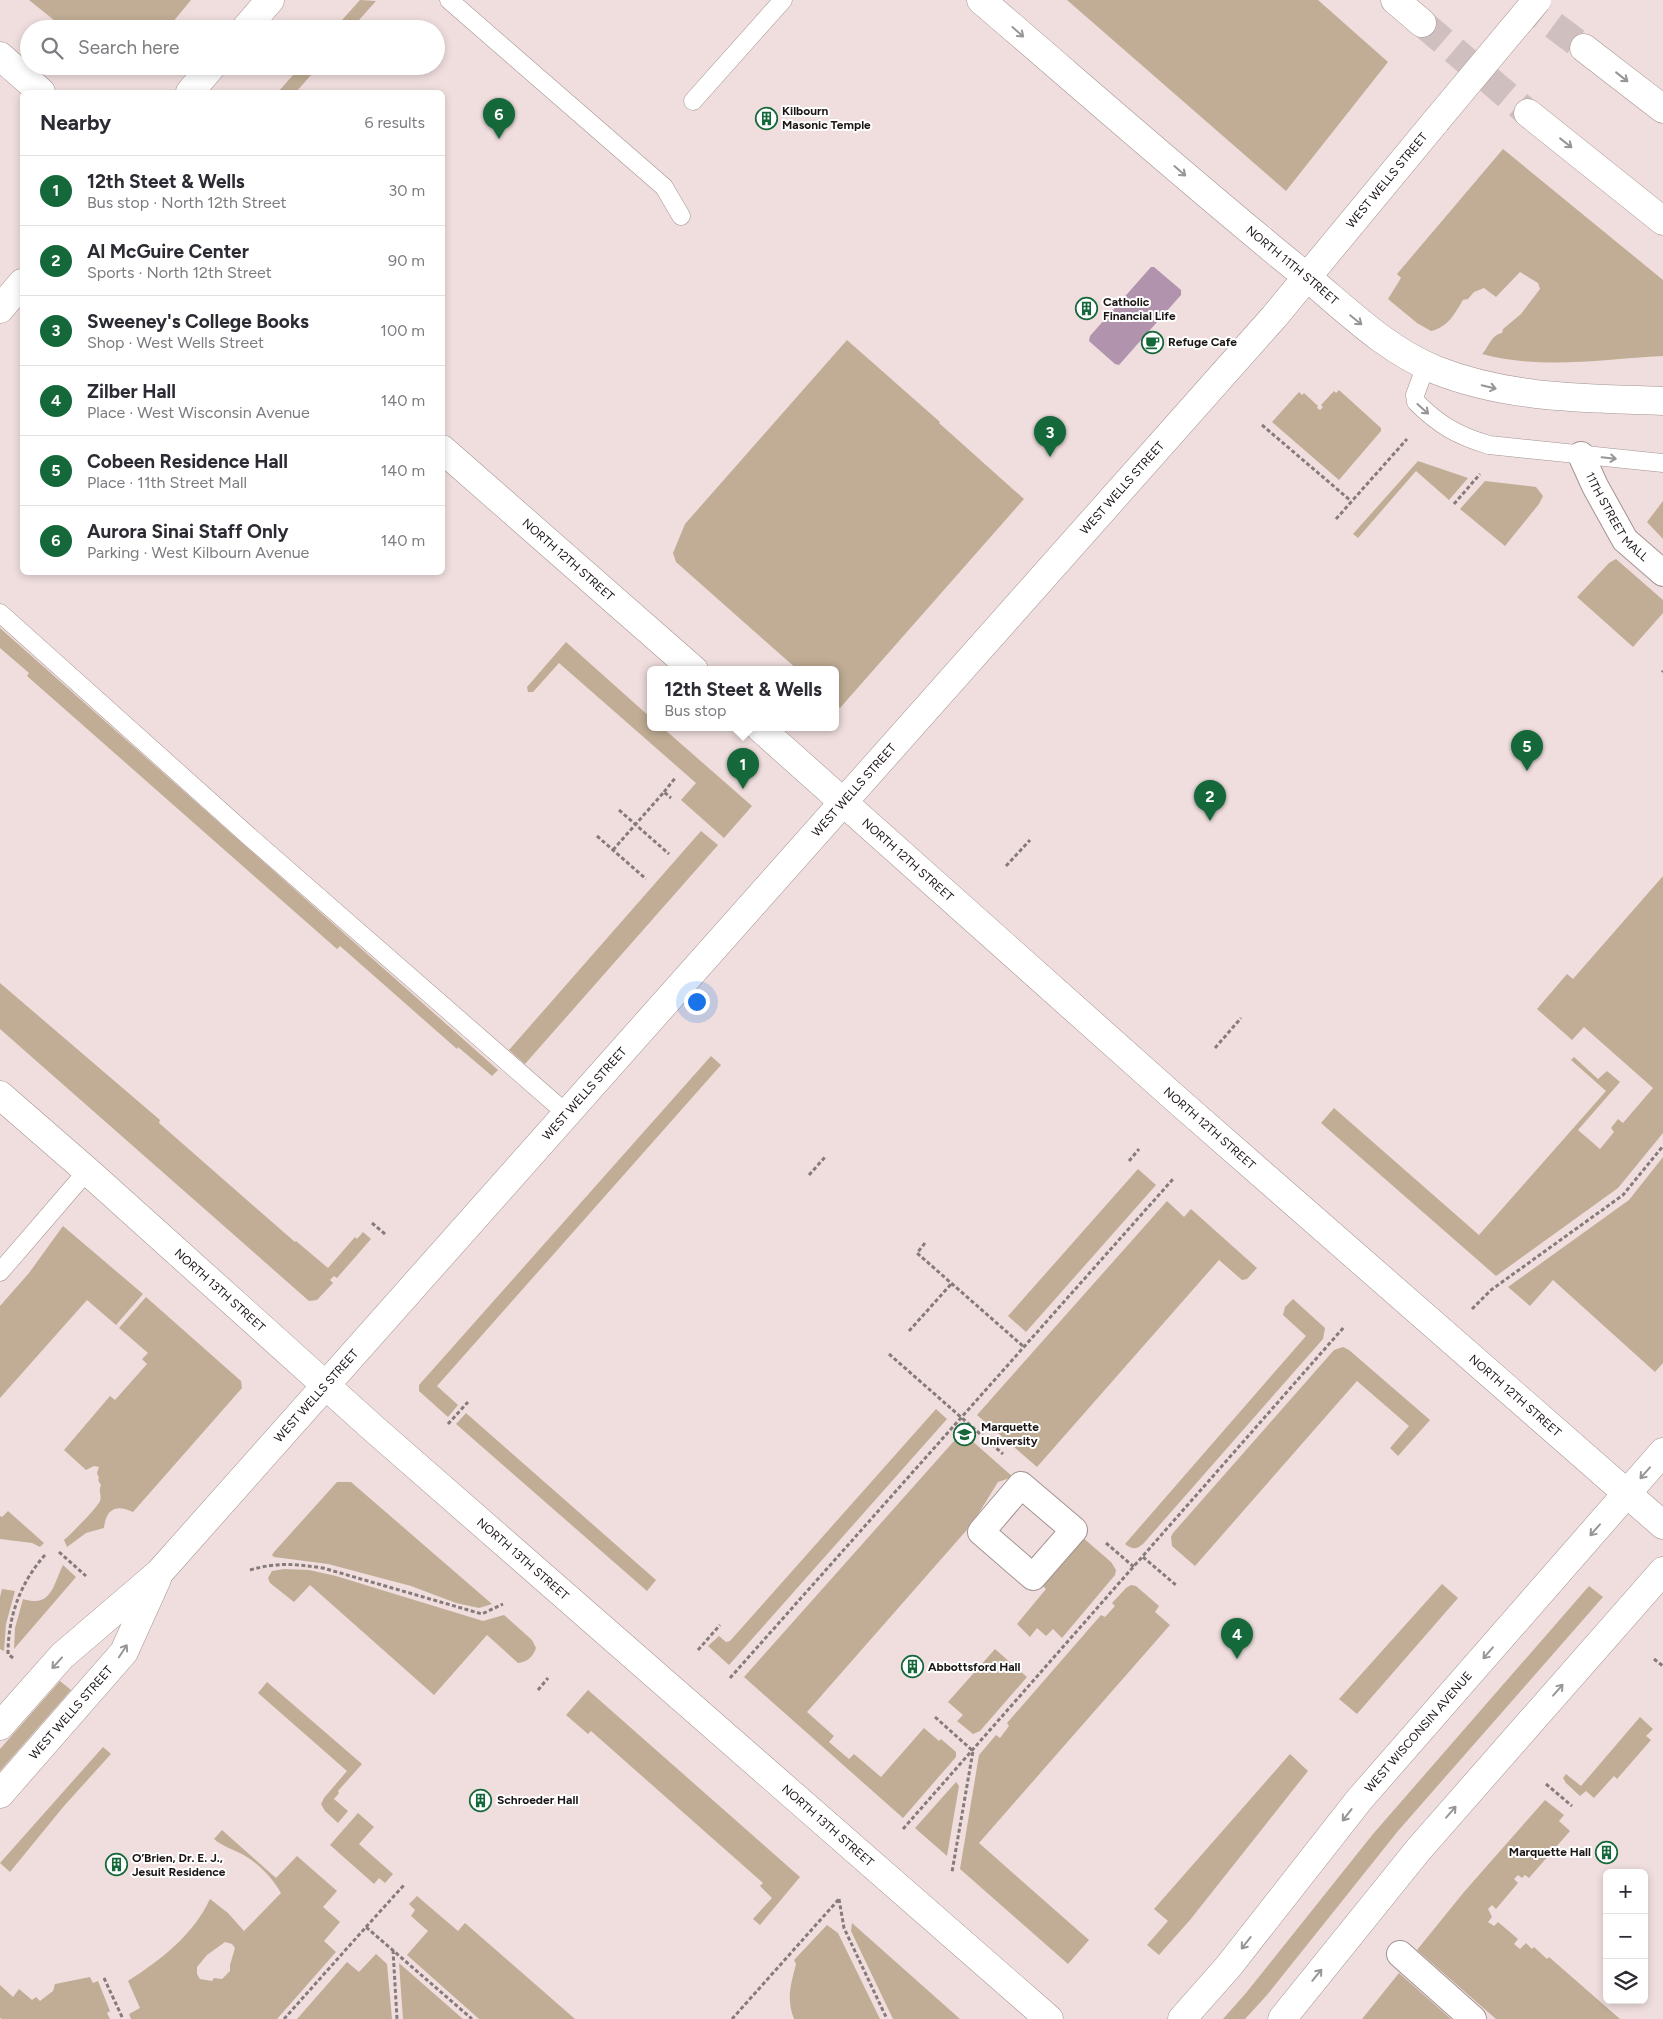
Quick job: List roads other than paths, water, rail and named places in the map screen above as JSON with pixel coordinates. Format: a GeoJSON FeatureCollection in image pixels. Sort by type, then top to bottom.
{"type":"FeatureCollection","features":[{"type":"Feature","properties":{"kind":"main road"},"geometry":{"type":"LineString","coordinates":[[253,20],[270,0]]}},
{"type":"Feature","properties":{"kind":"main road","name":"NORTH 11TH STREET"},"geometry":{"type":"LineString","coordinates":[[981,0],[1356,320],[1382,339],[1426,366],[1485,386],[1512,392],[1555,397],[1663,400]]}},
{"type":"Feature","properties":{"kind":"main road"},"geometry":{"type":"LineString","coordinates":[[1395,0],[1422,23]]}},
{"type":"Feature","properties":{"kind":"main road","name":"WEST WELLS STREET"},"geometry":{"type":"LineString","coordinates":[[0,1726],[62,1656],[159,1573],[1274,317],[1537,0]]}},
{"type":"Feature","properties":{"kind":"main road"},"geometry":{"type":"LineString","coordinates":[[1584,48],[1663,109]]}},
{"type":"Feature","properties":{"kind":"main road"},"geometry":{"type":"LineString","coordinates":[[0,56],[20,74]]}},
{"type":"Feature","properties":{"kind":"main road"},"geometry":{"type":"LineString","coordinates":[[22,75],[39,90]]}},
{"type":"Feature","properties":{"kind":"main road"},"geometry":{"type":"LineString","coordinates":[[192,90],[204,75]]}},
{"type":"Feature","properties":{"kind":"main road"},"geometry":{"type":"LineString","coordinates":[[1528,113],[1663,221]]}},
{"type":"Feature","properties":{"kind":"main road"},"geometry":{"type":"LineString","coordinates":[[0,309],[20,285]]}},
{"type":"Feature","properties":{"kind":"main road","name":"NORTH 12TH STREET"},"geometry":{"type":"LineString","coordinates":[[445,452],[689,666]]}},
{"type":"Feature","properties":{"kind":"main road","name":"NORTH 12TH STREET"},"geometry":{"type":"LineString","coordinates":[[763,731],[1176,1099],[1663,1525]]}},
{"type":"Feature","properties":{"kind":"main road","name":"NORTH 13TH STREET"},"geometry":{"type":"LineString","coordinates":[[0,1095],[88,1171],[325,1386],[1049,2019]]}},
{"type":"Feature","properties":{"kind":"main road","name":"WEST WISCONSIN AVENUE"},"geometry":{"type":"LineString","coordinates":[[1182,2019],[1228,1966],[1359,1800],[1663,1452]]}},
{"type":"Feature","properties":{"kind":"main road"},"geometry":{"type":"LineString","coordinates":[[1282,2019],[1419,1848],[1663,1571]]}},
{"type":"Feature","properties":{"kind":"main road","name":"WEST WELLS STREET"},"geometry":{"type":"LineString","coordinates":[[0,1794],[124,1652],[159,1573]]}},
{"type":"Feature","properties":{"kind":"street","name":"11TH STREET MALL"},"geometry":{"type":"LineString","coordinates":[[1581,455],[1595,486],[1625,540],[1663,573]]}},
{"type":"Feature","properties":{"kind":"street"},"geometry":{"type":"LineString","coordinates":[[1400,1954],[1473,2019]]}},
{"type":"Feature","properties":{"kind":"lane"},"geometry":{"type":"LineString","coordinates":[[449,0],[664,188],[681,216]]}},
{"type":"Feature","properties":{"kind":"lane"},"geometry":{"type":"LineString","coordinates":[[693,101],[783,0]]}},
{"type":"Feature","properties":{"kind":"lane"},"geometry":{"type":"LineString","coordinates":[[1426,366],[1415,395],[1416,402],[1446,428],[1466,438],[1489,445],[1663,463]]}},
{"type":"Feature","properties":{"kind":"lane"},"geometry":{"type":"LineString","coordinates":[[0,613],[251,838],[567,1114]]}},
{"type":"Feature","properties":{"kind":"lane"},"geometry":{"type":"LineString","coordinates":[[0,1272],[88,1171]]}},
{"type":"Feature","properties":{"kind":"tunnel"},"geometry":{"type":"LineString","coordinates":[[1520,0],[1584,48]]}},
{"type":"Feature","properties":{"kind":"tunnel"},"geometry":{"type":"LineString","coordinates":[[1422,23],[1528,113]]}},
{"type":"Feature","properties":{"kind":"place","name":"Kilbourn Masonic Temple"},"geometry":{"type":"Point","coordinates":[766,118]}},
{"type":"Feature","properties":{"kind":"place","name":"Aurora Sinai Staff Only"},"geometry":{"type":"Point","coordinates":[499,139]}},
{"type":"Feature","properties":{"kind":"place","name":"Catholic Financial Life"},"geometry":{"type":"Point","coordinates":[1087,309]}},
{"type":"Feature","properties":{"kind":"place","name":"Refuge Cafe"},"geometry":{"type":"Point","coordinates":[1152,342]}},
{"type":"Feature","properties":{"kind":"place","name":"Sweeney's College Books"},"geometry":{"type":"Point","coordinates":[1050,457]}},
{"type":"Feature","properties":{"kind":"place","name":"Cobeen Residence Hall"},"geometry":{"type":"Point","coordinates":[1527,771]}},
{"type":"Feature","properties":{"kind":"place","name":"12th Steet & Wells"},"geometry":{"type":"Point","coordinates":[743,789]}},
{"type":"Feature","properties":{"kind":"place","name":"Al McGuire Center"},"geometry":{"type":"Point","coordinates":[1210,821]}},
{"type":"Feature","properties":{"kind":"place","name":"Marquette University"},"geometry":{"type":"Point","coordinates":[965,1434]}},
{"type":"Feature","properties":{"kind":"place","name":"Zilber Hall"},"geometry":{"type":"Point","coordinates":[1237,1659]}},
{"type":"Feature","properties":{"kind":"place","name":"Abbottsford Hall"},"geometry":{"type":"Point","coordinates":[912,1667]}},
{"type":"Feature","properties":{"kind":"place","name":"Schroeder Hall"},"geometry":{"type":"Point","coordinates":[481,1800]}},
{"type":"Feature","properties":{"kind":"place","name":"Marquette Hall"},"geometry":{"type":"Point","coordinates":[1607,1852]}},
{"type":"Feature","properties":{"kind":"place","name":"O’Brien, Dr. E. J., Jesuit Residence"},"geometry":{"type":"Point","coordinates":[116,1865]}}]}
